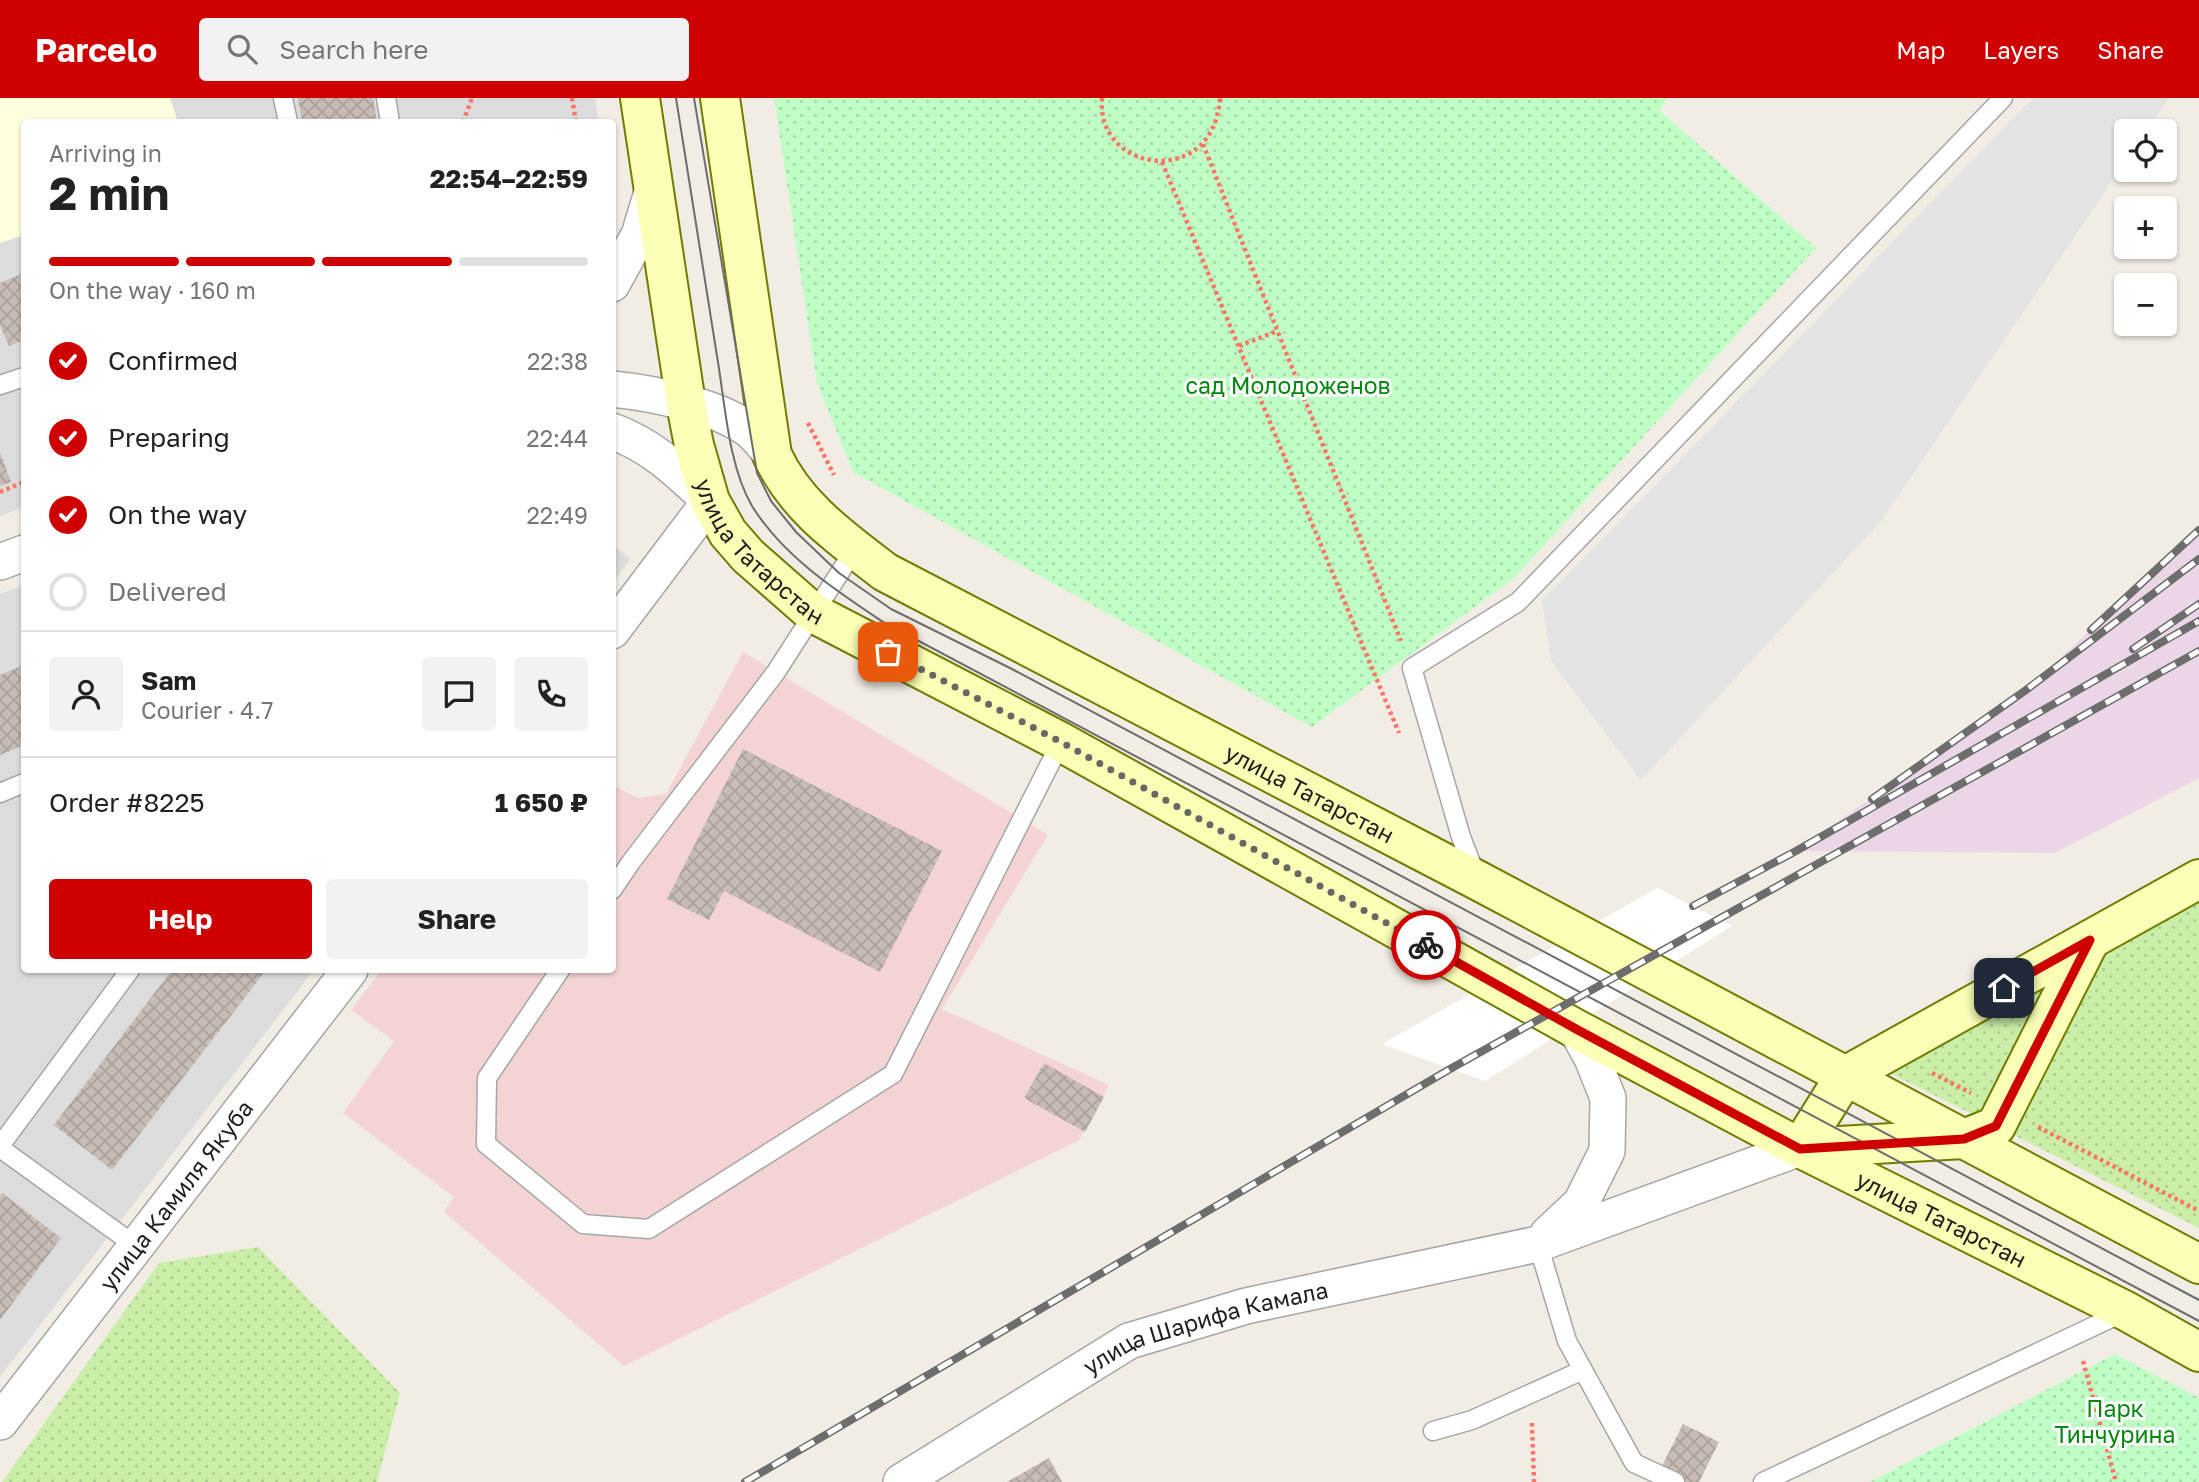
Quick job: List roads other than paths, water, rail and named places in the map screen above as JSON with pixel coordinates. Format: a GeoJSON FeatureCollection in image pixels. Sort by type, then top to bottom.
{"type":"FeatureCollection","features":[{"type":"Feature","properties":{"kind":"main road","name":"улица Татарстан"},"geometry":{"type":"LineString","coordinates":[[640,98],[685,404],[710,501],[728,533],[748,556],[813,613],[1061,742],[1576,1029],[1800,1149],[2126,1311],[2199,1352]]}},
{"type":"Feature","properties":{"kind":"main road","name":"улица Татарстан"},"geometry":{"type":"LineString","coordinates":[[720,98],[772,455],[781,474],[799,498],[827,527],[885,572],[1477,880],[2199,1265]]}},
{"type":"Feature","properties":{"kind":"main road"},"geometry":{"type":"LineString","coordinates":[[1800,1149],[1845,1076],[2199,879]]}},
{"type":"Feature","properties":{"kind":"main road"},"geometry":{"type":"LineString","coordinates":[[1800,1149],[1964,1139],[1996,1126],[2090,940]]}},
{"type":"Feature","properties":{"kind":"street"},"geometry":{"type":"LineString","coordinates":[[616,277],[639,235],[653,189]]}},
{"type":"Feature","properties":{"kind":"street"},"geometry":{"type":"LineString","coordinates":[[616,390],[727,416],[748,428],[772,455]]}},
{"type":"Feature","properties":{"kind":"street"},"geometry":{"type":"LineString","coordinates":[[616,432],[666,459],[710,501],[616,626]]}},
{"type":"Feature","properties":{"kind":"street"},"geometry":{"type":"LineString","coordinates":[[0,562],[21,554]]}},
{"type":"Feature","properties":{"kind":"street","name":"улица Камиля Якуба"},"geometry":{"type":"LineString","coordinates":[[0,1422],[348,973]]}},
{"type":"Feature","properties":{"kind":"street"},"geometry":{"type":"LineString","coordinates":[[1538,1244],[1581,1203],[1606,1151],[1608,1098],[1592,1058],[1576,1029]]}},
{"type":"Feature","properties":{"kind":"street","name":"улица Шарифа Камала"},"geometry":{"type":"LineString","coordinates":[[901,1482],[1129,1341],[1246,1306],[1538,1244],[1800,1149]]}},
{"type":"Feature","properties":{"kind":"lane"},"geometry":{"type":"LineString","coordinates":[[284,98],[288,119]]}},
{"type":"Feature","properties":{"kind":"lane"},"geometry":{"type":"LineString","coordinates":[[386,98],[390,119]]}},
{"type":"Feature","properties":{"kind":"lane"},"geometry":{"type":"LineString","coordinates":[[1477,880],[1461,837],[1412,668],[1518,602],[2003,98]]}},
{"type":"Feature","properties":{"kind":"lane"},"geometry":{"type":"LineString","coordinates":[[0,385],[21,378]]}},
{"type":"Feature","properties":{"kind":"lane"},"geometry":{"type":"LineString","coordinates":[[616,884],[776,672],[855,549]]}},
{"type":"Feature","properties":{"kind":"lane"},"geometry":{"type":"LineString","coordinates":[[558,973],[488,1078],[486,1144],[583,1224],[649,1229],[893,1074],[1061,742]]}},
{"type":"Feature","properties":{"kind":"lane"},"geometry":{"type":"LineString","coordinates":[[0,793],[21,784]]}},
{"type":"Feature","properties":{"kind":"lane"},"geometry":{"type":"LineString","coordinates":[[128,973],[0,1147],[136,1245]]}},
{"type":"Feature","properties":{"kind":"lane"},"geometry":{"type":"LineString","coordinates":[[1538,1244],[1567,1341],[1634,1463],[1675,1482]]}},
{"type":"Feature","properties":{"kind":"lane"},"geometry":{"type":"LineString","coordinates":[[1763,1482],[2126,1311]]}},
{"type":"Feature","properties":{"kind":"lane"},"geometry":{"type":"LineString","coordinates":[[1433,1431],[1472,1420],[1583,1370]]}},
{"type":"Feature","properties":{"kind":"tram line"},"geometry":{"type":"LineString","coordinates":[[676,98],[732,453],[752,506],[779,541],[811,571],[883,622],[2199,1321]]}},
{"type":"Feature","properties":{"kind":"tram line"},"geometry":{"type":"LineString","coordinates":[[694,98],[757,473],[771,501],[796,532],[839,573],[891,609],[1010,668],[2199,1300]]}},
{"type":"Feature","properties":{"kind":"railway"},"geometry":{"type":"LineString","coordinates":[[2091,630],[2199,530]]}},
{"type":"Feature","properties":{"kind":"railway"},"geometry":{"type":"LineString","coordinates":[[1872,799],[2026,690],[2199,559]]}},
{"type":"Feature","properties":{"kind":"railway"},"geometry":{"type":"LineString","coordinates":[[2133,649],[2199,604]]}},
{"type":"Feature","properties":{"kind":"railway"},"geometry":{"type":"LineString","coordinates":[[1693,906],[1796,851],[2199,621]]}},
{"type":"Feature","properties":{"kind":"railway"},"geometry":{"type":"LineString","coordinates":[[745,1482],[1450,1069],[2199,651]]}},
{"type":"Feature","properties":{"kind":"park label","name":"сад Молодоженов"},"geometry":{"type":"Point","coordinates":[1288,385]}},
{"type":"Feature","properties":{"kind":"park label","name":"Парк Тинчурина"},"geometry":{"type":"Point","coordinates":[2115,1421]}}]}
